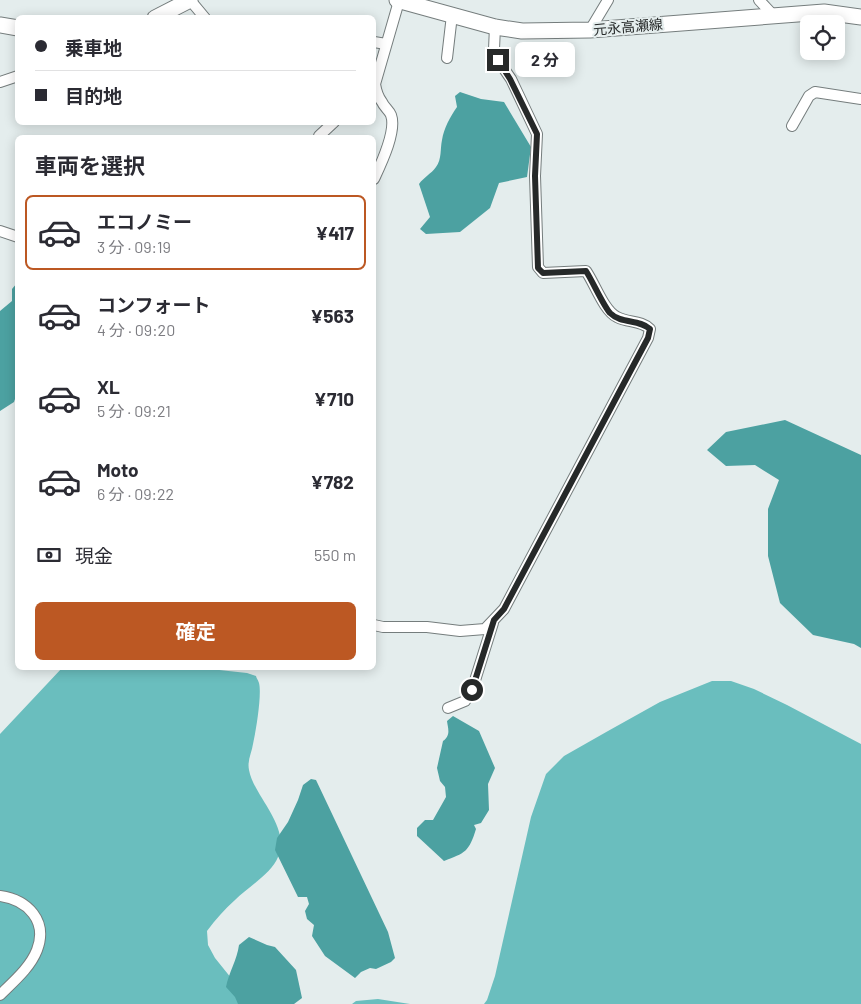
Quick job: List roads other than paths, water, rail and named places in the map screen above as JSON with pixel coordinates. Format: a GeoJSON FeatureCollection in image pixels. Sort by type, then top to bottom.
{"type":"FeatureCollection","features":[{"type":"Feature","properties":{"kind":"main road"},"geometry":{"type":"LineString","coordinates":[[160,15],[190,0]]}},
{"type":"Feature","properties":{"kind":"main road","name":"元永高瀬線"},"geometry":{"type":"LineString","coordinates":[[398,0],[495,27],[522,31],[590,30],[824,12],[861,17]]}},
{"type":"Feature","properties":{"kind":"main road"},"geometry":{"type":"LineString","coordinates":[[0,25],[15,28]]}},
{"type":"Feature","properties":{"kind":"street"},"geometry":{"type":"LineString","coordinates":[[190,0],[202,15]]}},
{"type":"Feature","properties":{"kind":"street"},"geometry":{"type":"LineString","coordinates":[[376,77],[398,0]]}},
{"type":"Feature","properties":{"kind":"street"},"geometry":{"type":"LineString","coordinates":[[590,30],[608,0]]}},
{"type":"Feature","properties":{"kind":"street"},"geometry":{"type":"LineString","coordinates":[[759,0],[772,15]]}},
{"type":"Feature","properties":{"kind":"street"},"geometry":{"type":"LineString","coordinates":[[447,58],[452,16]]}},
{"type":"Feature","properties":{"kind":"street"},"geometry":{"type":"LineString","coordinates":[[376,625],[427,627],[460,631],[485,629],[494,620],[504,609],[559,508],[648,338],[650,329],[645,324],[618,318],[610,313],[586,271],[543,273],[538,268],[535,176],[537,134],[494,49],[495,27]]}},
{"type":"Feature","properties":{"kind":"street"},"geometry":{"type":"LineString","coordinates":[[376,42],[386,44]]}},
{"type":"Feature","properties":{"kind":"street"},"geometry":{"type":"LineString","coordinates":[[0,82],[15,77]]}},
{"type":"Feature","properties":{"kind":"street"},"geometry":{"type":"LineString","coordinates":[[376,89],[390,113],[392,121],[392,133],[376,174]]}},
{"type":"Feature","properties":{"kind":"street"},"geometry":{"type":"LineString","coordinates":[[792,126],[809,96],[815,92],[861,99]]}},
{"type":"Feature","properties":{"kind":"street"},"geometry":{"type":"LineString","coordinates":[[320,135],[331,125]]}},
{"type":"Feature","properties":{"kind":"street"},"geometry":{"type":"LineString","coordinates":[[0,231],[15,236]]}},
{"type":"Feature","properties":{"kind":"street"},"geometry":{"type":"LineString","coordinates":[[448,708],[465,701],[472,690],[494,620]]}},
{"type":"Feature","properties":{"kind":"street"},"geometry":{"type":"LineString","coordinates":[[0,896],[10,898],[25,905],[37,919],[40,934],[37,950],[28,966],[0,995]]}}]}
